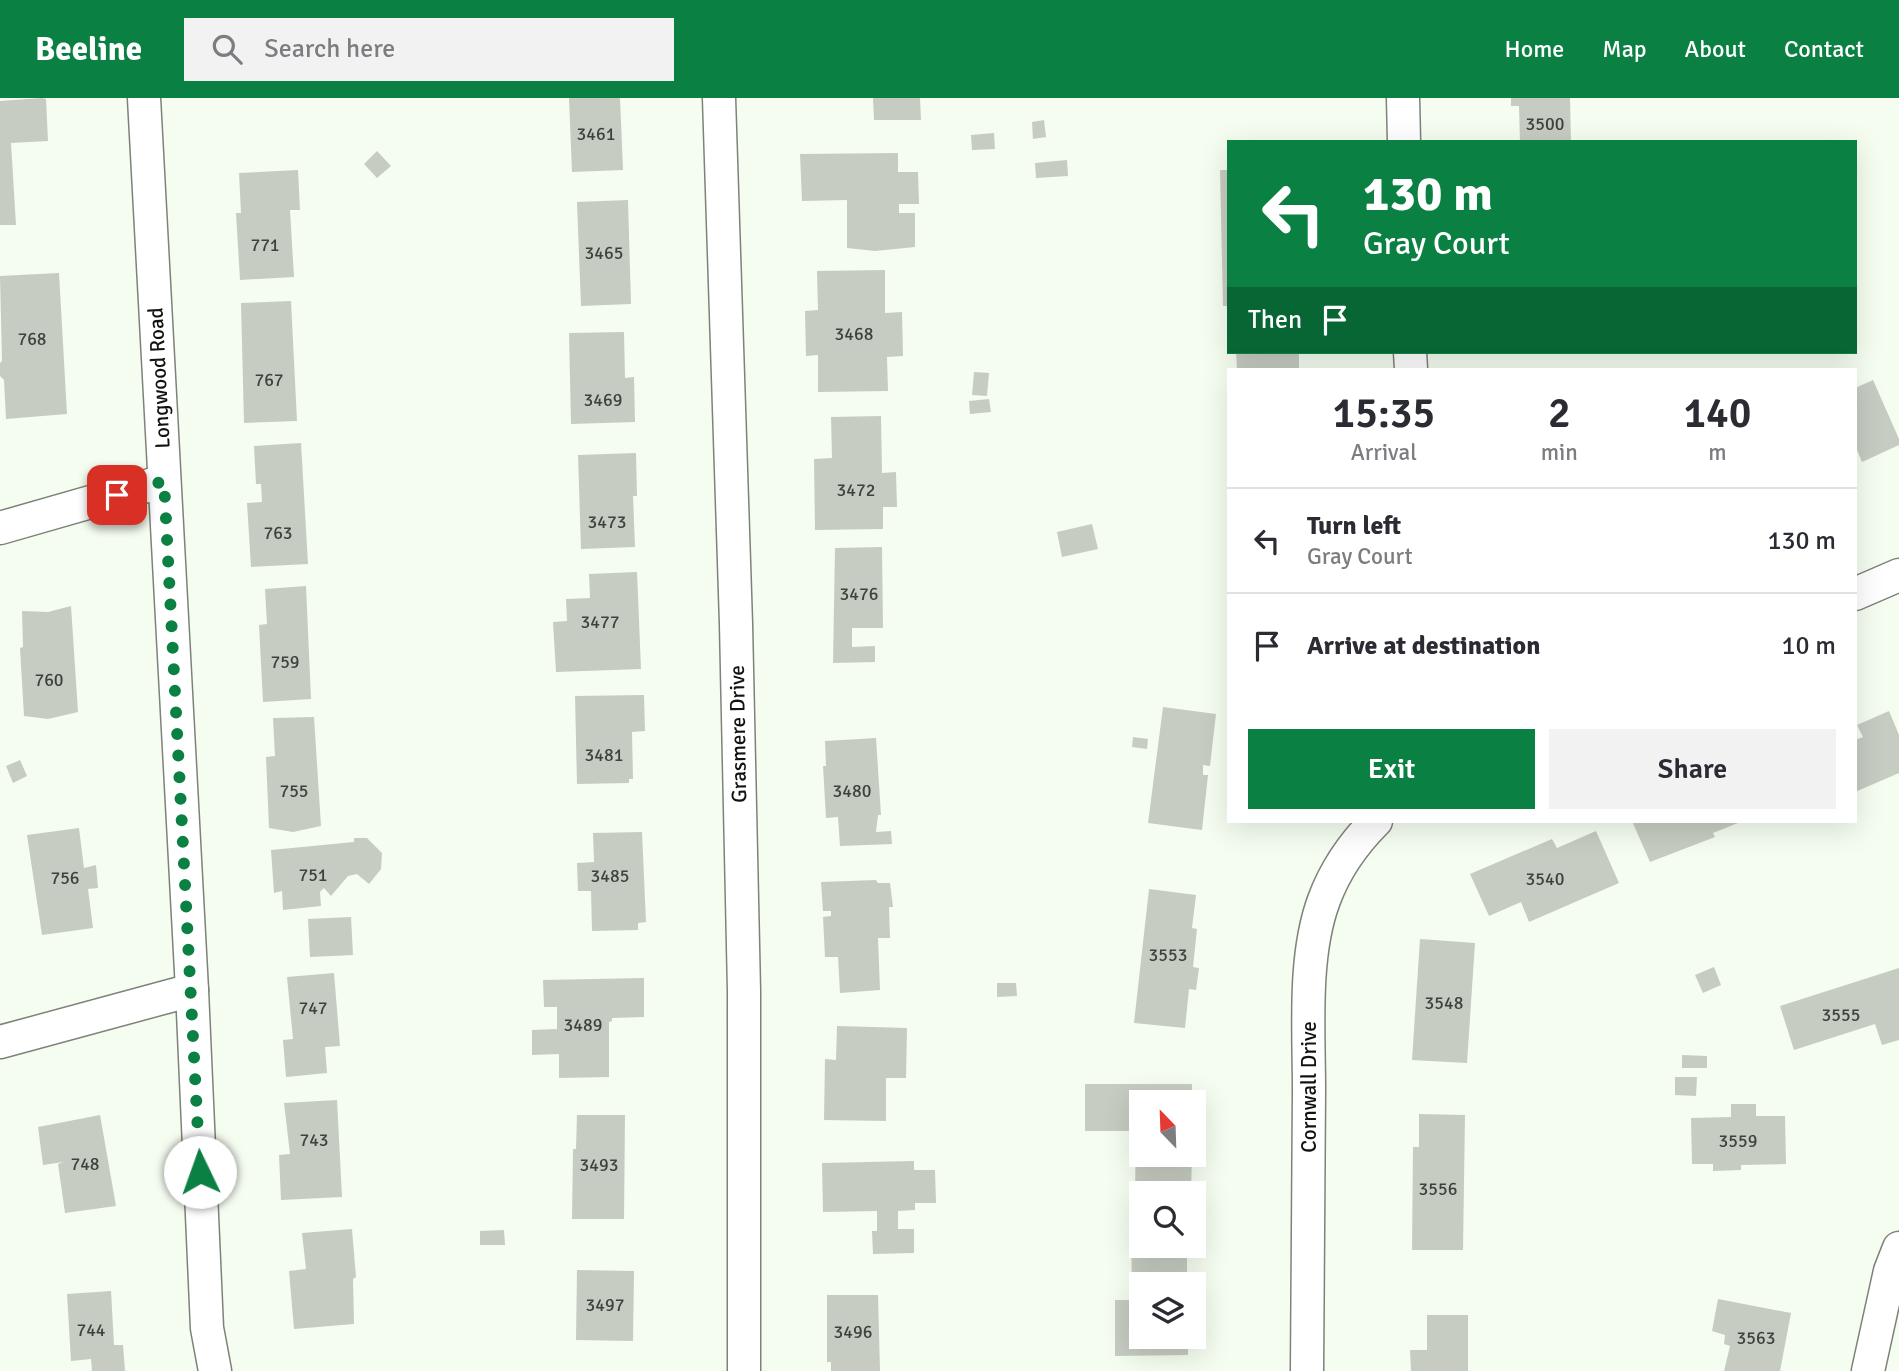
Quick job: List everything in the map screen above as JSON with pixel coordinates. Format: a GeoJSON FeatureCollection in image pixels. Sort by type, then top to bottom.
{"type":"FeatureCollection","features":[{"type":"Feature","properties":{"kind":"street","name":"Longwood Road"},"geometry":{"type":"LineString","coordinates":[[144,98],[192,990],[207,1328],[215,1371]]}},
{"type":"Feature","properties":{"kind":"street","name":"Grasmere Drive"},"geometry":{"type":"LineString","coordinates":[[719,98],[736,624],[744,992],[744,1371]]}},
{"type":"Feature","properties":{"kind":"street"},"geometry":{"type":"LineString","coordinates":[[1403,98],[1404,140]]}},
{"type":"Feature","properties":{"kind":"street"},"geometry":{"type":"LineString","coordinates":[[0,528],[164,481]]}},
{"type":"Feature","properties":{"kind":"street"},"geometry":{"type":"LineString","coordinates":[[1857,593],[1899,575]]}},
{"type":"Feature","properties":{"kind":"street","name":"Cornwall Drive"},"geometry":{"type":"LineString","coordinates":[[1307,1371],[1309,1007],[1313,940],[1324,900],[1341,864],[1374,823]]}},
{"type":"Feature","properties":{"kind":"street"},"geometry":{"type":"LineString","coordinates":[[0,1042],[192,990]]}},
{"type":"Feature","properties":{"kind":"street"},"geometry":{"type":"LineString","coordinates":[[1868,1371],[1890,1271],[1899,1248]]}},
{"type":"Feature","properties":{"kind":"building"},"geometry":{"type":"Polygon","coordinates":[[[569,98],[620,98],[623,170],[572,172],[569,98]]]}},
{"type":"Feature","properties":{"kind":"building"},"geometry":{"type":"Polygon","coordinates":[[[873,98],[920,98],[921,120],[874,120],[873,98]]]}},
{"type":"Feature","properties":{"kind":"building"},"geometry":{"type":"Polygon","coordinates":[[[1511,98],[1570,98],[1571,140],[1520,140],[1519,106],[1511,106],[1511,98]]]}},
{"type":"Feature","properties":{"kind":"building"},"geometry":{"type":"Polygon","coordinates":[[[46,99],[48,141],[11,143],[16,225],[0,225],[0,101],[46,99]]]}},
{"type":"Feature","properties":{"kind":"building"},"geometry":{"type":"Polygon","coordinates":[[[1044,120],[1046,137],[1033,139],[1032,122],[1044,120]]]}},
{"type":"Feature","properties":{"kind":"building"},"geometry":{"type":"Polygon","coordinates":[[[994,133],[995,149],[972,150],[971,135],[994,133]]]}},
{"type":"Feature","properties":{"kind":"building"},"geometry":{"type":"Polygon","coordinates":[[[377,151],[391,166],[377,178],[364,164],[377,151]]]}},
{"type":"Feature","properties":{"kind":"building"},"geometry":{"type":"Polygon","coordinates":[[[898,153],[898,172],[918,172],[919,204],[899,204],[899,213],[915,213],[915,247],[875,251],[847,248],[847,200],[802,201],[800,154],[898,153]]]}},
{"type":"Feature","properties":{"kind":"building"},"geometry":{"type":"Polygon","coordinates":[[[1067,160],[1068,176],[1036,178],[1035,163],[1067,160]]]}},
{"type":"Feature","properties":{"kind":"building"},"geometry":{"type":"Polygon","coordinates":[[[298,170],[300,210],[290,210],[294,277],[240,280],[236,213],[241,213],[239,173],[298,170]]]}},
{"type":"Feature","properties":{"kind":"building"},"geometry":{"type":"Polygon","coordinates":[[[1220,170],[1227,170],[1227,306],[1223,306],[1220,170]]]}},
{"type":"Feature","properties":{"kind":"building"},"geometry":{"type":"Polygon","coordinates":[[[628,200],[631,304],[581,306],[577,202],[628,200]]]}},
{"type":"Feature","properties":{"kind":"building"},"geometry":{"type":"Polygon","coordinates":[[[885,270],[885,313],[902,312],[903,356],[887,357],[888,391],[818,392],[818,355],[806,356],[805,311],[818,310],[817,271],[885,270]]]}},
{"type":"Feature","properties":{"kind":"building"},"geometry":{"type":"Polygon","coordinates":[[[59,273],[67,414],[6,419],[4,380],[0,376],[0,276],[59,273]]]}},
{"type":"Feature","properties":{"kind":"building"},"geometry":{"type":"Polygon","coordinates":[[[291,301],[297,421],[244,423],[241,303],[291,301]]]}},
{"type":"Feature","properties":{"kind":"building"},"geometry":{"type":"Polygon","coordinates":[[[624,332],[625,378],[634,377],[635,422],[571,424],[569,333],[624,332]]]}},
{"type":"Feature","properties":{"kind":"building"},"geometry":{"type":"Polygon","coordinates":[[[1236,354],[1299,354],[1299,368],[1237,368],[1236,354]]]}},
{"type":"Feature","properties":{"kind":"building"},"geometry":{"type":"Polygon","coordinates":[[[974,372],[989,373],[987,396],[972,395],[974,372]]]}},
{"type":"Feature","properties":{"kind":"building"},"geometry":{"type":"Polygon","coordinates":[[[1873,380],[1899,439],[1899,445],[1862,462],[1857,450],[1857,387],[1873,380]]]}},
{"type":"Feature","properties":{"kind":"building"},"geometry":{"type":"Polygon","coordinates":[[[989,399],[991,412],[970,414],[969,401],[989,399]]]}},
{"type":"Feature","properties":{"kind":"building"},"geometry":{"type":"Polygon","coordinates":[[[881,416],[882,473],[896,472],[897,507],[883,507],[883,529],[815,530],[814,459],[832,458],[831,417],[881,416]]]}},
{"type":"Feature","properties":{"kind":"building"},"geometry":{"type":"Polygon","coordinates":[[[301,443],[308,564],[251,567],[247,503],[262,502],[261,484],[256,484],[254,446],[301,443]]]}},
{"type":"Feature","properties":{"kind":"building"},"geometry":{"type":"Polygon","coordinates":[[[636,453],[637,496],[633,496],[635,547],[581,549],[578,455],[636,453]]]}},
{"type":"Feature","properties":{"kind":"building"},"geometry":{"type":"Polygon","coordinates":[[[1092,524],[1098,549],[1062,557],[1057,532],[1092,524]]]}},
{"type":"Feature","properties":{"kind":"building"},"geometry":{"type":"Polygon","coordinates":[[[882,547],[883,628],[852,628],[852,647],[875,646],[875,662],[833,663],[835,548],[882,547]]]}},
{"type":"Feature","properties":{"kind":"building"},"geometry":{"type":"Polygon","coordinates":[[[637,572],[641,669],[556,672],[553,622],[567,621],[566,599],[590,598],[589,574],[637,572]]]}},
{"type":"Feature","properties":{"kind":"building"},"geometry":{"type":"Polygon","coordinates":[[[306,586],[311,699],[263,702],[259,625],[267,624],[265,589],[306,586]]]}},
{"type":"Feature","properties":{"kind":"building"},"geometry":{"type":"Polygon","coordinates":[[[71,606],[78,712],[48,719],[24,716],[20,648],[23,647],[22,611],[48,612],[71,606]]]}},
{"type":"Feature","properties":{"kind":"building"},"geometry":{"type":"Polygon","coordinates":[[[644,695],[645,731],[632,732],[633,779],[629,779],[629,783],[577,784],[575,696],[644,695]]]}},
{"type":"Feature","properties":{"kind":"building"},"geometry":{"type":"Polygon","coordinates":[[[1163,707],[1216,714],[1210,766],[1203,765],[1203,775],[1208,775],[1202,830],[1148,823],[1163,707]]]}},
{"type":"Feature","properties":{"kind":"building"},"geometry":{"type":"Polygon","coordinates":[[[1889,711],[1899,735],[1899,773],[1857,791],[1857,739],[1863,737],[1857,725],[1889,711]]]}},
{"type":"Feature","properties":{"kind":"building"},"geometry":{"type":"Polygon","coordinates":[[[314,717],[321,826],[293,832],[269,828],[266,757],[275,756],[273,718],[314,717]]]}},
{"type":"Feature","properties":{"kind":"building"},"geometry":{"type":"Polygon","coordinates":[[[1133,737],[1148,739],[1147,749],[1132,747],[1133,737]]]}},
{"type":"Feature","properties":{"kind":"building"},"geometry":{"type":"Polygon","coordinates":[[[876,738],[881,815],[878,815],[876,832],[891,831],[892,844],[840,846],[838,817],[826,818],[823,766],[826,766],[825,741],[876,738]]]}},
{"type":"Feature","properties":{"kind":"building"},"geometry":{"type":"Polygon","coordinates":[[[20,760],[27,776],[13,783],[6,766],[20,760]]]}},
{"type":"Feature","properties":{"kind":"building"},"geometry":{"type":"Polygon","coordinates":[[[1633,823],[1738,823],[1713,833],[1715,837],[1650,862],[1633,823]]]}},
{"type":"Feature","properties":{"kind":"building"},"geometry":{"type":"Polygon","coordinates":[[[79,828],[84,868],[96,865],[98,888],[88,889],[93,928],[42,935],[27,835],[79,828]]]}},
{"type":"Feature","properties":{"kind":"building"},"geometry":{"type":"Polygon","coordinates":[[[1596,831],[1619,883],[1529,922],[1521,902],[1489,916],[1470,874],[1552,839],[1557,848],[1596,831]]]}},
{"type":"Feature","properties":{"kind":"building"},"geometry":{"type":"Polygon","coordinates":[[[642,832],[646,922],[638,923],[638,930],[592,931],[591,891],[578,891],[577,863],[594,862],[593,833],[642,832]]]}},
{"type":"Feature","properties":{"kind":"building"},"geometry":{"type":"Polygon","coordinates":[[[354,838],[367,838],[382,853],[381,869],[369,884],[357,874],[348,876],[331,896],[324,888],[320,892],[321,906],[283,910],[282,891],[274,893],[271,850],[354,842],[354,838]]]}},
{"type":"Feature","properties":{"kind":"building"},"geometry":{"type":"Polygon","coordinates":[[[876,880],[878,883],[890,883],[893,907],[889,907],[890,938],[878,938],[880,990],[840,993],[838,957],[825,957],[823,917],[831,916],[831,911],[823,911],[821,882],[876,880]]]}},
{"type":"Feature","properties":{"kind":"building"},"geometry":{"type":"Polygon","coordinates":[[[1149,889],[1196,895],[1192,928],[1197,929],[1193,967],[1199,968],[1196,990],[1189,989],[1185,1028],[1134,1023],[1149,889]]]}},
{"type":"Feature","properties":{"kind":"building"},"geometry":{"type":"Polygon","coordinates":[[[351,917],[353,955],[310,957],[308,919],[351,917]]]}},
{"type":"Feature","properties":{"kind":"building"},"geometry":{"type":"Polygon","coordinates":[[[1420,939],[1475,943],[1467,1063],[1412,1060],[1420,939]]]}},
{"type":"Feature","properties":{"kind":"building"},"geometry":{"type":"Polygon","coordinates":[[[1714,967],[1721,985],[1703,993],[1695,975],[1714,967]]]}},
{"type":"Feature","properties":{"kind":"building"},"geometry":{"type":"Polygon","coordinates":[[[1899,968],[1899,1040],[1882,1045],[1875,1024],[1794,1050],[1780,1006],[1899,968]]]}},
{"type":"Feature","properties":{"kind":"building"},"geometry":{"type":"Polygon","coordinates":[[[334,973],[340,1046],[325,1047],[327,1073],[286,1077],[283,1040],[293,1039],[287,977],[334,973]]]}},
{"type":"Feature","properties":{"kind":"building"},"geometry":{"type":"Polygon","coordinates":[[[644,978],[644,1017],[612,1018],[609,1022],[609,1077],[559,1078],[559,1054],[532,1055],[532,1030],[557,1029],[557,1007],[544,1007],[543,980],[644,978]]]}},
{"type":"Feature","properties":{"kind":"building"},"geometry":{"type":"Polygon","coordinates":[[[997,983],[1016,983],[1017,996],[997,997],[997,983]]]}},
{"type":"Feature","properties":{"kind":"building"},"geometry":{"type":"Polygon","coordinates":[[[837,1026],[907,1028],[906,1078],[886,1078],[886,1121],[824,1120],[825,1059],[836,1060],[837,1026]]]}},
{"type":"Feature","properties":{"kind":"building"},"geometry":{"type":"Polygon","coordinates":[[[1682,1055],[1707,1056],[1707,1068],[1682,1068],[1682,1055]]]}},
{"type":"Feature","properties":{"kind":"building"},"geometry":{"type":"Polygon","coordinates":[[[1675,1077],[1697,1077],[1696,1096],[1675,1095],[1675,1077]]]}},
{"type":"Feature","properties":{"kind":"building"},"geometry":{"type":"Polygon","coordinates":[[[1085,1084],[1192,1084],[1192,1090],[1129,1090],[1129,1131],[1085,1131],[1085,1084]]]}},
{"type":"Feature","properties":{"kind":"building"},"geometry":{"type":"Polygon","coordinates":[[[337,1100],[342,1197],[281,1200],[279,1155],[290,1154],[284,1103],[337,1100]]]}},
{"type":"Feature","properties":{"kind":"building"},"geometry":{"type":"Polygon","coordinates":[[[1731,1104],[1756,1104],[1756,1116],[1785,1116],[1786,1164],[1741,1165],[1741,1170],[1713,1171],[1713,1164],[1692,1164],[1691,1118],[1731,1117],[1731,1104]]]}},
{"type":"Feature","properties":{"kind":"building"},"geometry":{"type":"Polygon","coordinates":[[[1419,1114],[1465,1115],[1463,1250],[1412,1250],[1413,1147],[1419,1147],[1419,1114]]]}},
{"type":"Feature","properties":{"kind":"building"},"geometry":{"type":"Polygon","coordinates":[[[100,1115],[116,1206],[65,1213],[58,1164],[63,1162],[43,1165],[38,1127],[100,1115]]]}},
{"type":"Feature","properties":{"kind":"building"},"geometry":{"type":"Polygon","coordinates":[[[577,1115],[625,1115],[624,1219],[572,1219],[573,1149],[576,1149],[577,1115]]]}},
{"type":"Feature","properties":{"kind":"building"},"geometry":{"type":"Polygon","coordinates":[[[914,1161],[914,1170],[935,1170],[936,1203],[915,1203],[915,1210],[898,1211],[898,1229],[914,1229],[914,1253],[873,1254],[872,1231],[877,1231],[877,1211],[823,1212],[822,1163],[914,1161]]]}},
{"type":"Feature","properties":{"kind":"building"},"geometry":{"type":"Polygon","coordinates":[[[1135,1167],[1192,1167],[1191,1181],[1135,1181],[1135,1167]]]}},
{"type":"Feature","properties":{"kind":"building"},"geometry":{"type":"Polygon","coordinates":[[[352,1229],[356,1277],[353,1279],[354,1324],[294,1329],[289,1271],[306,1269],[302,1233],[352,1229]]]}},
{"type":"Feature","properties":{"kind":"building"},"geometry":{"type":"Polygon","coordinates":[[[504,1230],[505,1245],[480,1245],[480,1231],[504,1230]]]}},
{"type":"Feature","properties":{"kind":"building"},"geometry":{"type":"Polygon","coordinates":[[[1132,1258],[1187,1258],[1187,1272],[1132,1272],[1132,1258]]]}},
{"type":"Feature","properties":{"kind":"building"},"geometry":{"type":"Polygon","coordinates":[[[577,1270],[634,1271],[633,1341],[576,1340],[577,1270]]]}},
{"type":"Feature","properties":{"kind":"building"},"geometry":{"type":"Polygon","coordinates":[[[111,1291],[114,1345],[123,1345],[125,1371],[92,1371],[91,1359],[71,1361],[67,1294],[111,1291]]]}},
{"type":"Feature","properties":{"kind":"building"},"geometry":{"type":"Polygon","coordinates":[[[827,1295],[878,1295],[880,1371],[831,1371],[831,1362],[827,1362],[827,1295]]]}},
{"type":"Feature","properties":{"kind":"building"},"geometry":{"type":"Polygon","coordinates":[[[1718,1299],[1791,1313],[1780,1371],[1724,1371],[1730,1346],[1724,1344],[1725,1335],[1712,1331],[1718,1299]]]}},
{"type":"Feature","properties":{"kind":"building"},"geometry":{"type":"Polygon","coordinates":[[[1115,1300],[1129,1300],[1129,1349],[1188,1349],[1188,1355],[1115,1356],[1115,1300]]]}},
{"type":"Feature","properties":{"kind":"building"},"geometry":{"type":"Polygon","coordinates":[[[1427,1315],[1468,1315],[1468,1371],[1411,1371],[1410,1350],[1427,1350],[1427,1315]]]}},
{"type":"Feature","properties":{"kind":"route"},"geometry":{"type":"LineString","coordinates":[[117,495],[164,481],[200,1172]]}}]}
